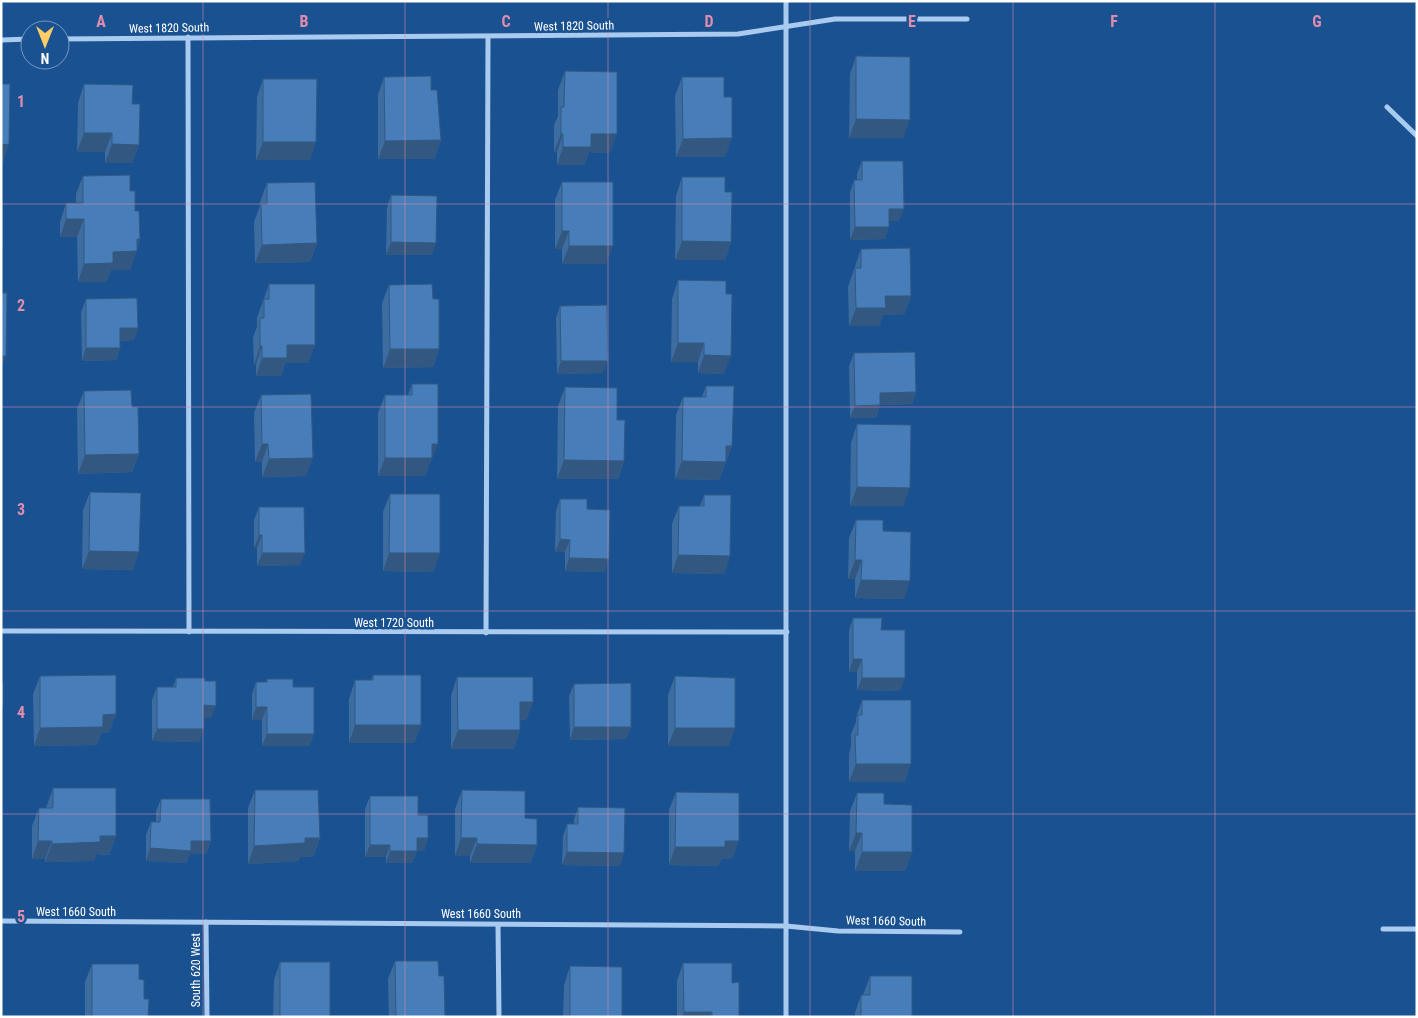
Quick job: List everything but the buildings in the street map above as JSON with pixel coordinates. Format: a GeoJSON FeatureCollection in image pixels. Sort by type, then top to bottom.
{"type":"FeatureCollection","features":[{"type":"Feature","properties":{"kind":"street"},"geometry":{"type":"LineString","coordinates":[[786,1],[786,1017]]}},
{"type":"Feature","properties":{"kind":"street","name":"West 1820 South"},"geometry":{"type":"LineString","coordinates":[[70,39],[738,34],[835,19],[967,18]]}},
{"type":"Feature","properties":{"kind":"street"},"geometry":{"type":"LineString","coordinates":[[188,37],[189,632]]}},
{"type":"Feature","properties":{"kind":"street"},"geometry":{"type":"LineString","coordinates":[[486,633],[488,37]]}},
{"type":"Feature","properties":{"kind":"street"},"geometry":{"type":"LineString","coordinates":[[1,40],[20,39]]}},
{"type":"Feature","properties":{"kind":"street"},"geometry":{"type":"LineString","coordinates":[[1387,106],[1417,136]]}},
{"type":"Feature","properties":{"kind":"street","name":"West 1720 South"},"geometry":{"type":"LineString","coordinates":[[1,631],[787,632]]}},
{"type":"Feature","properties":{"kind":"street","name":"West 1660 South"},"geometry":{"type":"LineString","coordinates":[[1,921],[786,926],[838,931],[960,932]]}},
{"type":"Feature","properties":{"kind":"street","name":"South 620 West"},"geometry":{"type":"LineString","coordinates":[[206,922],[207,1017]]}},
{"type":"Feature","properties":{"kind":"street"},"geometry":{"type":"LineString","coordinates":[[498,925],[499,1017]]}},
{"type":"Feature","properties":{"kind":"street"},"geometry":{"type":"LineString","coordinates":[[1383,929],[1417,929]]}}]}
